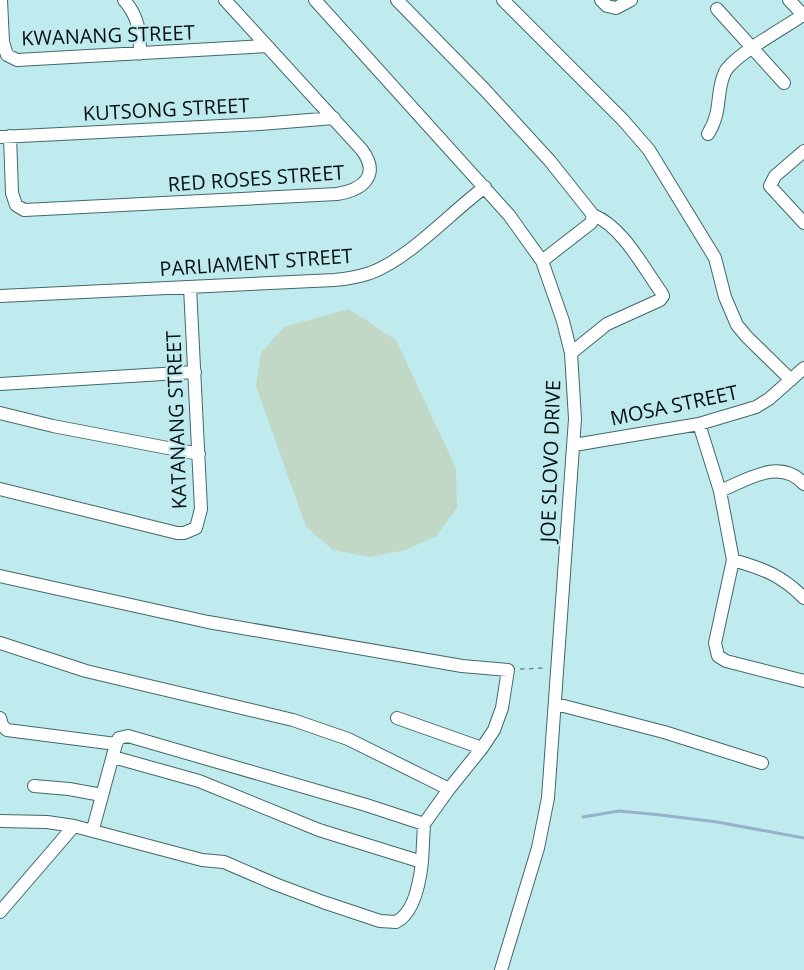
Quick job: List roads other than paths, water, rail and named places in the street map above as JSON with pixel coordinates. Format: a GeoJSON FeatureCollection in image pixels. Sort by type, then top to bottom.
{"type":"FeatureCollection","features":[{"type":"Feature","properties":{"kind":"street","name":"KWANANG STREET"},"geometry":{"type":"LineString","coordinates":[[1,0],[3,46],[7,55],[23,60],[267,46]]}},
{"type":"Feature","properties":{"kind":"street"},"geometry":{"type":"LineString","coordinates":[[124,0],[133,11],[138,23],[140,54]]}},
{"type":"Feature","properties":{"kind":"street","name":"RED ROSES STREET"},"geometry":{"type":"LineString","coordinates":[[5,136],[12,193],[19,209],[160,205],[337,194],[360,187],[368,178],[370,166],[368,159],[334,118],[225,0]]}},
{"type":"Feature","properties":{"kind":"street","name":"JOE SLOVO DRIVE"},"geometry":{"type":"LineString","coordinates":[[315,0],[485,187],[529,241],[542,261],[563,321],[571,353],[574,385],[574,445],[548,798],[542,833],[501,970]]}},
{"type":"Feature","properties":{"kind":"street"},"geometry":{"type":"LineString","coordinates":[[397,0],[550,161],[593,215],[607,222],[620,236],[663,296],[660,300],[601,328],[571,353]]}},
{"type":"Feature","properties":{"kind":"street"},"geometry":{"type":"LineString","coordinates":[[503,0],[623,120],[649,150],[715,258],[725,297],[737,325],[747,337],[800,374]]}},
{"type":"Feature","properties":{"kind":"street"},"geometry":{"type":"LineString","coordinates":[[602,0],[607,6],[616,8],[631,0]]}},
{"type":"Feature","properties":{"kind":"street"},"geometry":{"type":"LineString","coordinates":[[708,134],[718,114],[722,81],[730,64],[804,16],[789,0]]}},
{"type":"Feature","properties":{"kind":"street"},"geometry":{"type":"LineString","coordinates":[[717,9],[784,82]]}},
{"type":"Feature","properties":{"kind":"street","name":"KUTSONG STREET"},"geometry":{"type":"LineString","coordinates":[[5,136],[334,118]]}},
{"type":"Feature","properties":{"kind":"street"},"geometry":{"type":"LineString","coordinates":[[804,151],[775,176],[770,186],[804,223]]}},
{"type":"Feature","properties":{"kind":"street","name":"PARLIAMENT STREET"},"geometry":{"type":"LineString","coordinates":[[0,296],[334,280],[369,273],[394,261],[408,251],[485,187]]}},
{"type":"Feature","properties":{"kind":"street"},"geometry":{"type":"LineString","coordinates":[[542,261],[591,223],[593,215]]}},
{"type":"Feature","properties":{"kind":"street","name":"KATANANG STREET"},"geometry":{"type":"LineString","coordinates":[[0,489],[177,533],[196,528],[200,516],[199,454],[190,287]]}},
{"type":"Feature","properties":{"kind":"street"},"geometry":{"type":"LineString","coordinates":[[0,384],[195,372]]}},
{"type":"Feature","properties":{"kind":"street","name":"MOSA STREET"},"geometry":{"type":"LineString","coordinates":[[574,445],[699,424],[756,407],[800,374]]}},
{"type":"Feature","properties":{"kind":"street"},"geometry":{"type":"LineString","coordinates":[[0,413],[53,426],[199,454]]}},
{"type":"Feature","properties":{"kind":"street"},"geometry":{"type":"LineString","coordinates":[[699,424],[720,491],[733,560],[715,643],[718,656],[726,661],[804,681]]}},
{"type":"Feature","properties":{"kind":"street"},"geometry":{"type":"LineString","coordinates":[[720,491],[778,470],[789,472],[804,484]]}},
{"type":"Feature","properties":{"kind":"street"},"geometry":{"type":"LineString","coordinates":[[733,560],[770,572],[790,584],[804,598]]}},
{"type":"Feature","properties":{"kind":"street"},"geometry":{"type":"LineString","coordinates":[[0,576],[220,624],[450,664],[508,670],[502,708],[494,730],[424,824],[423,862],[418,883],[407,912],[400,920],[386,922],[307,897],[224,862],[196,858],[93,829],[0,821]]}},
{"type":"Feature","properties":{"kind":"street"},"geometry":{"type":"LineString","coordinates":[[0,643],[86,671],[292,720],[348,739],[449,789]]}},
{"type":"Feature","properties":{"kind":"street"},"geometry":{"type":"LineString","coordinates":[[556,704],[664,732],[762,763]]}},
{"type":"Feature","properties":{"kind":"street"},"geometry":{"type":"LineString","coordinates":[[0,718],[7,730],[115,750],[200,781],[319,830],[423,862]]}},
{"type":"Feature","properties":{"kind":"street"},"geometry":{"type":"LineString","coordinates":[[398,718],[482,748]]}},
{"type":"Feature","properties":{"kind":"street"},"geometry":{"type":"LineString","coordinates":[[93,829],[119,738],[128,736],[424,824]]}},
{"type":"Feature","properties":{"kind":"street"},"geometry":{"type":"LineString","coordinates":[[34,786],[102,795]]}},
{"type":"Feature","properties":{"kind":"street"},"geometry":{"type":"LineString","coordinates":[[0,912],[74,826]]}},
{"type":"Feature","properties":{"kind":"waterway"},"geometry":{"type":"LineString","coordinates":[[583,817],[619,811],[717,822],[804,838]]}}]}
